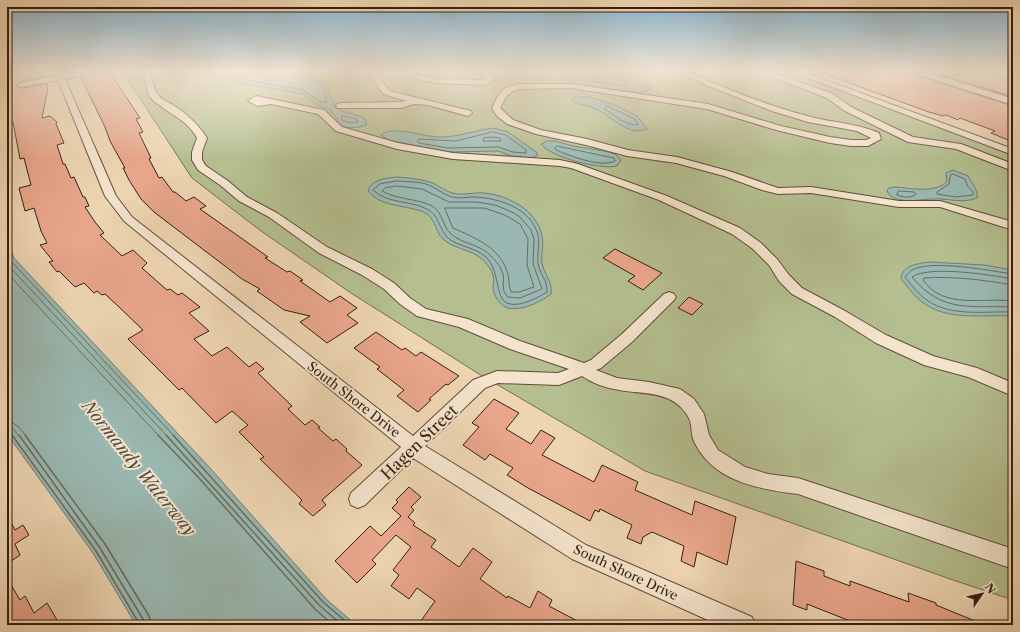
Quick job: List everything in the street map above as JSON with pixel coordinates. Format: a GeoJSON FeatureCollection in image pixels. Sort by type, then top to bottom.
{"type":"FeatureCollection","features":[{"type":"Feature","properties":{"kind":"street","name":"South Shore Drive"},"geometry":{"type":"LineString","coordinates":[[71,100],[112,196],[128,219],[406,440],[413,448],[579,552],[744,625]]}},
{"type":"Feature","properties":{"kind":"street"},"geometry":{"type":"LineString","coordinates":[[160,100],[182,116],[199,131],[202,138],[197,152],[197,160],[202,168],[224,183],[243,199],[273,215],[323,250],[368,272],[389,286],[404,301],[422,312],[463,323],[514,345],[575,365],[595,377],[617,384],[649,388],[674,394],[688,404],[698,419],[701,437],[712,455],[740,474],[768,482],[798,486],[1013,559]]}},
{"type":"Feature","properties":{"kind":"street"},"geometry":{"type":"LineString","coordinates":[[500,100],[496,108],[510,122],[539,132],[627,153],[677,160],[728,174],[778,191],[812,190],[899,204],[940,204],[1013,226]]}},
{"type":"Feature","properties":{"kind":"street"},"geometry":{"type":"LineString","coordinates":[[666,100],[708,107],[779,128],[830,140],[851,143],[868,143],[876,139],[876,135],[855,126],[839,125],[808,118],[755,100]]}},
{"type":"Feature","properties":{"kind":"street"},"geometry":{"type":"LineString","coordinates":[[836,100],[848,109],[911,140],[958,146],[1013,168]]}},
{"type":"Feature","properties":{"kind":"street"},"geometry":{"type":"LineString","coordinates":[[874,100],[1013,152]]}},
{"type":"Feature","properties":{"kind":"street"},"geometry":{"type":"LineString","coordinates":[[340,106],[401,105],[414,101],[428,102],[468,113]]}},
{"type":"Feature","properties":{"kind":"street"},"geometry":{"type":"LineString","coordinates":[[270,102],[323,110],[339,128],[396,146],[453,156],[560,163],[574,166],[663,198],[736,231],[757,246],[773,262],[784,278],[797,291],[840,314],[881,339],[929,361],[972,372],[1013,390]]}},
{"type":"Feature","properties":{"kind":"street"},"geometry":{"type":"LineString","coordinates":[[839,125],[862,116]]}},
{"type":"Feature","properties":{"kind":"street"},"geometry":{"type":"LineString","coordinates":[[582,370],[596,364],[627,338],[669,297]]}},
{"type":"Feature","properties":{"kind":"street","name":"Hagen Street"},"geometry":{"type":"LineString","coordinates":[[358,499],[479,384],[497,377],[560,379],[582,370]]}},
{"type":"Feature","properties":{"kind":"green space"},"geometry":{"type":"Polygon","coordinates":[[[141,100],[869,100],[1013,154],[1013,600],[645,471],[479,374],[351,293],[261,231],[192,178],[141,100]]]}},
{"type":"Feature","properties":{"kind":"water"},"geometry":{"type":"Polygon","coordinates":[[[312,100],[332,100],[334,103],[333,106],[342,111],[363,117],[366,120],[366,125],[359,127],[347,127],[340,125],[337,118],[331,112],[332,110],[320,106],[312,100]]]}},
{"type":"Feature","properties":{"kind":"water"},"geometry":{"type":"Polygon","coordinates":[[[600,100],[615,105],[637,116],[647,129],[640,131],[626,128],[596,109],[572,101],[600,100]]]}},
{"type":"Feature","properties":{"kind":"water"},"geometry":{"type":"Polygon","coordinates":[[[493,128],[508,132],[538,155],[531,158],[512,156],[498,151],[448,152],[388,140],[381,135],[385,132],[397,131],[445,137],[493,128]]]}},
{"type":"Feature","properties":{"kind":"water"},"geometry":{"type":"Polygon","coordinates":[[[547,141],[555,141],[573,146],[604,151],[615,154],[621,160],[617,166],[610,167],[577,162],[555,154],[541,144],[547,141]]]}},
{"type":"Feature","properties":{"kind":"water"},"geometry":{"type":"Polygon","coordinates":[[[953,170],[968,176],[976,190],[977,198],[966,201],[929,199],[906,201],[893,197],[887,190],[895,187],[915,189],[936,188],[947,181],[946,173],[953,170]]]}},
{"type":"Feature","properties":{"kind":"water"},"geometry":{"type":"Polygon","coordinates":[[[397,177],[433,183],[456,194],[485,193],[503,197],[521,206],[534,219],[539,227],[543,239],[542,263],[550,282],[551,294],[537,303],[525,307],[513,309],[502,305],[494,293],[494,278],[492,272],[481,258],[443,239],[430,216],[421,211],[386,203],[373,196],[368,191],[372,184],[376,182],[397,177]]]}},
{"type":"Feature","properties":{"kind":"water","name":"Normandy Waterway"},"geometry":{"type":"Polygon","coordinates":[[[7,240],[14,258],[210,468],[326,599],[356,625],[136,625],[93,553],[7,434],[7,240]]]}},
{"type":"Feature","properties":{"kind":"water"},"geometry":{"type":"Polygon","coordinates":[[[929,262],[984,265],[1013,270],[1013,316],[954,315],[932,308],[922,302],[901,279],[902,274],[907,268],[929,262]]]}},
{"type":"Feature","properties":{"kind":"building"},"geometry":{"type":"Polygon","coordinates":[[[7,100],[46,100],[42,118],[50,116],[57,122],[56,124],[64,143],[57,145],[63,164],[65,164],[71,178],[74,177],[83,197],[85,197],[89,206],[85,207],[104,233],[100,235],[122,256],[133,250],[147,263],[142,268],[167,290],[170,289],[178,295],[182,293],[200,307],[189,313],[209,331],[194,339],[212,356],[227,347],[249,367],[256,362],[264,369],[258,373],[292,406],[288,409],[305,425],[312,420],[320,427],[318,428],[333,441],[336,439],[347,449],[346,451],[362,465],[322,500],[326,505],[313,516],[299,504],[302,500],[260,459],[264,457],[239,432],[248,425],[232,411],[216,423],[182,388],[179,390],[128,339],[143,330],[105,294],[102,295],[97,291],[94,293],[84,283],[75,287],[59,271],[57,272],[49,262],[53,261],[40,245],[47,243],[41,231],[34,208],[25,211],[19,188],[31,185],[24,158],[20,159],[13,122],[7,118],[7,100]]]}},
{"type":"Feature","properties":{"kind":"building"},"geometry":{"type":"Polygon","coordinates":[[[92,100],[128,100],[140,118],[136,119],[143,132],[139,133],[151,158],[149,159],[159,178],[162,177],[173,192],[186,201],[194,197],[206,206],[200,209],[268,257],[265,258],[287,272],[290,271],[303,280],[300,281],[330,302],[340,296],[357,308],[347,315],[358,323],[327,343],[300,322],[310,316],[284,310],[257,291],[260,289],[242,279],[154,212],[141,199],[129,180],[123,168],[125,168],[110,141],[92,100]]]}},
{"type":"Feature","properties":{"kind":"building"},"geometry":{"type":"Polygon","coordinates":[[[897,100],[996,100],[1013,106],[1013,142],[991,133],[995,131],[960,118],[958,120],[946,115],[943,116],[897,100]]]}},
{"type":"Feature","properties":{"kind":"building"},"geometry":{"type":"Polygon","coordinates":[[[615,249],[662,273],[643,290],[628,281],[635,276],[603,258],[615,249]]]}},
{"type":"Feature","properties":{"kind":"building"},"geometry":{"type":"Polygon","coordinates":[[[689,297],[703,304],[692,315],[678,308],[689,297]]]}},
{"type":"Feature","properties":{"kind":"building"},"geometry":{"type":"Polygon","coordinates":[[[376,332],[402,350],[405,348],[416,356],[421,352],[459,376],[448,385],[446,384],[429,399],[431,400],[418,412],[397,396],[404,390],[377,369],[380,367],[354,348],[376,332]]]}},
{"type":"Feature","properties":{"kind":"building"},"geometry":{"type":"Polygon","coordinates":[[[494,399],[519,413],[506,429],[531,444],[541,430],[555,438],[542,455],[594,482],[602,465],[638,482],[635,490],[692,515],[695,501],[736,517],[727,565],[697,552],[694,567],[681,561],[684,546],[652,532],[643,537],[641,544],[627,538],[632,525],[600,509],[599,512],[595,510],[590,521],[507,475],[513,468],[490,454],[485,460],[463,445],[479,427],[472,423],[494,399]]]}},
{"type":"Feature","properties":{"kind":"building"},"geometry":{"type":"Polygon","coordinates":[[[409,487],[421,497],[411,507],[414,510],[408,517],[415,523],[413,525],[436,540],[431,547],[459,567],[473,548],[492,562],[480,579],[507,598],[508,596],[530,608],[538,591],[552,600],[549,606],[585,625],[418,625],[435,601],[417,588],[409,599],[391,586],[399,575],[393,570],[411,547],[396,535],[372,560],[376,564],[357,583],[335,561],[370,526],[381,536],[401,516],[392,508],[398,502],[396,500],[409,487]]]}},
{"type":"Feature","properties":{"kind":"building"},"geometry":{"type":"Polygon","coordinates":[[[7,515],[15,530],[23,525],[29,535],[15,544],[20,555],[7,564],[7,515]]]}},
{"type":"Feature","properties":{"kind":"building"},"geometry":{"type":"Polygon","coordinates":[[[796,561],[824,571],[824,576],[850,586],[850,581],[909,602],[908,593],[936,603],[936,605],[985,625],[851,625],[850,621],[807,604],[807,610],[793,605],[796,561]]]}},
{"type":"Feature","properties":{"kind":"building"},"geometry":{"type":"Polygon","coordinates":[[[7,578],[20,600],[25,596],[34,613],[47,603],[60,625],[7,625],[7,578]]]}}]}
